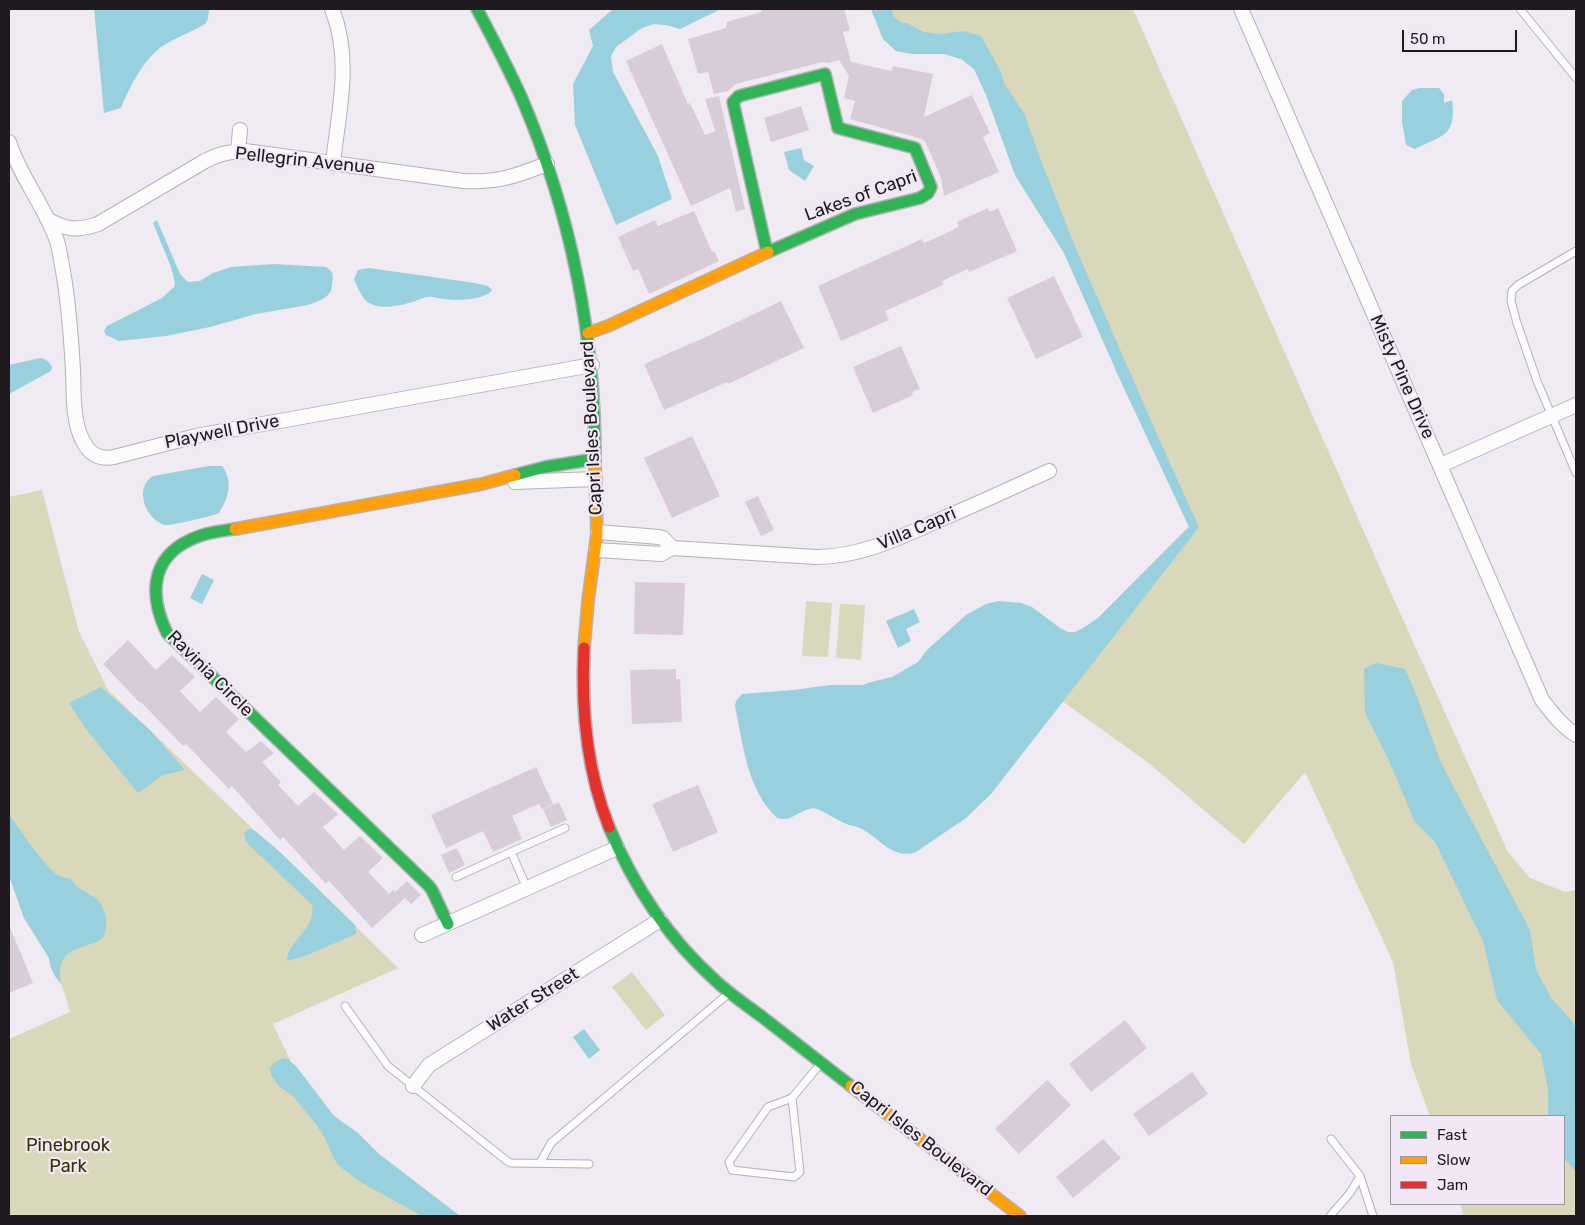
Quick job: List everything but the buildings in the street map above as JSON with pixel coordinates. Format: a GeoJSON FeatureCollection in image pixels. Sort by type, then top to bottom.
{"type":"FeatureCollection","features":[{"type":"Feature","properties":{"kind":"street"},"geometry":{"type":"LineString","coordinates":[[332,9],[342,41],[344,68],[333,162]]}},
{"type":"Feature","properties":{"kind":"street","name":"Misty Pine Drive"},"geometry":{"type":"LineString","coordinates":[[1240,9],[1441,465],[1542,700],[1552,713],[1576,735]]}},
{"type":"Feature","properties":{"kind":"street","name":"Capri Isles Boulevard"},"geometry":{"type":"LineString","coordinates":[[483,11],[547,164],[566,229],[588,333],[594,403],[598,532],[588,601],[583,704],[587,742],[594,779],[600,802],[617,848],[632,879],[660,920],[694,960],[729,993],[1020,1216]]}},
{"type":"Feature","properties":{"kind":"street","name":"Lakes of Capri"},"geometry":{"type":"LineString","coordinates":[[588,333],[608,326],[767,252],[857,213],[903,203],[925,195],[930,191],[930,183],[915,148],[838,128],[825,74],[739,96],[732,102],[767,252]]}},
{"type":"Feature","properties":{"kind":"street"},"geometry":{"type":"LineString","coordinates":[[238,151],[240,130]]}},
{"type":"Feature","properties":{"kind":"street"},"geometry":{"type":"LineString","coordinates":[[9,142],[17,163],[47,219]]}},
{"type":"Feature","properties":{"kind":"street","name":"Pellegrin Avenue"},"geometry":{"type":"LineString","coordinates":[[47,219],[70,229],[98,224],[215,156],[238,151],[480,182],[509,178],[547,164]]}},
{"type":"Feature","properties":{"kind":"street","name":"Playwell Drive"},"geometry":{"type":"LineString","coordinates":[[47,219],[57,242],[68,295],[74,393],[79,430],[87,448],[101,458],[114,457],[196,436],[592,365]]}},
{"type":"Feature","properties":{"kind":"street"},"geometry":{"type":"LineString","coordinates":[[1441,465],[1576,406]]}},
{"type":"Feature","properties":{"kind":"street","name":"Ravinia Circle"},"geometry":{"type":"LineString","coordinates":[[448,924],[428,885],[167,633],[157,613],[154,587],[159,571],[167,557],[179,546],[196,537],[482,484],[545,467],[595,459]]}},
{"type":"Feature","properties":{"kind":"street","name":"Villa Capri"},"geometry":{"type":"LineString","coordinates":[[779,555],[831,557],[872,548],[913,532],[1049,471]]}},
{"type":"Feature","properties":{"kind":"street","name":"Ravinia Circle"},"geometry":{"type":"LineString","coordinates":[[482,484],[595,479]]}},
{"type":"Feature","properties":{"kind":"street","name":"Capri Isles Boulevard"},"geometry":{"type":"LineString","coordinates":[[598,532],[659,537],[663,538],[672,548]]}},
{"type":"Feature","properties":{"kind":"street","name":"Capri Isles Boulevard"},"geometry":{"type":"LineString","coordinates":[[596,550],[659,554],[672,548],[779,555]]}},
{"type":"Feature","properties":{"kind":"street"},"geometry":{"type":"LineString","coordinates":[[422,935],[617,848]]}},
{"type":"Feature","properties":{"kind":"street","name":"Water Street"},"geometry":{"type":"LineString","coordinates":[[413,1086],[429,1065],[660,920]]}},
{"type":"Feature","properties":{"kind":"lane"},"geometry":{"type":"LineString","coordinates":[[1520,9],[1576,78]]}},
{"type":"Feature","properties":{"kind":"lane"},"geometry":{"type":"LineString","coordinates":[[1576,251],[1518,285],[1512,291],[1511,301],[1537,381],[1576,473]]}},
{"type":"Feature","properties":{"kind":"lane"},"geometry":{"type":"LineString","coordinates":[[456,877],[565,828]]}},
{"type":"Feature","properties":{"kind":"lane"},"geometry":{"type":"LineString","coordinates":[[511,852],[527,888]]}},
{"type":"Feature","properties":{"kind":"lane"},"geometry":{"type":"LineString","coordinates":[[540,1163],[551,1143],[729,993]]}},
{"type":"Feature","properties":{"kind":"lane"},"geometry":{"type":"LineString","coordinates":[[345,1006],[388,1066],[507,1161],[511,1163],[589,1164]]}},
{"type":"Feature","properties":{"kind":"lane"},"geometry":{"type":"LineString","coordinates":[[792,1098],[800,1172],[794,1178],[732,1170],[729,1162],[768,1107],[792,1098],[821,1063]]}},
{"type":"Feature","properties":{"kind":"lane"},"geometry":{"type":"LineString","coordinates":[[1331,1139],[1360,1176],[1373,1216]]}},
{"type":"Feature","properties":{"kind":"lane"},"geometry":{"type":"LineString","coordinates":[[1330,1216],[1350,1193],[1360,1176]]}},
{"type":"Feature","properties":{"kind":"green space"},"geometry":{"type":"Polygon","coordinates":[[[871,9],[1133,9],[1395,602],[1508,852],[1530,878],[1565,892],[1576,890],[1576,1216],[1464,1216],[1460,1205],[1565,1205],[1565,1115],[1430,1115],[1411,1064],[1393,962],[1305,772],[1244,844],[1146,761],[1062,701],[1098,618],[1189,526],[1122,384],[1064,253],[1015,175],[986,95],[974,69],[961,59],[944,54],[913,54],[896,51],[883,39],[871,9]]]}},
{"type":"Feature","properties":{"kind":"green space","name":"Pinebrook Park"},"geometry":{"type":"Polygon","coordinates":[[[42,490],[79,632],[108,690],[254,830],[303,874],[398,968],[273,1024],[291,1062],[334,1116],[358,1133],[379,1154],[460,1216],[9,1216],[9,1039],[70,1012],[62,987],[52,969],[49,958],[24,918],[9,876],[9,497],[42,490]]]}},
{"type":"Feature","properties":{"kind":"green space"},"geometry":{"type":"Polygon","coordinates":[[[806,601],[832,603],[828,657],[802,656],[806,601]]]}},
{"type":"Feature","properties":{"kind":"green space"},"geometry":{"type":"Polygon","coordinates":[[[840,604],[865,605],[861,660],[836,658],[840,604]]]}},
{"type":"Feature","properties":{"kind":"green space"},"geometry":{"type":"Polygon","coordinates":[[[632,972],[665,1015],[646,1030],[612,987],[632,972]]]}},
{"type":"Feature","properties":{"kind":"water"},"geometry":{"type":"Polygon","coordinates":[[[94,9],[209,9],[208,19],[205,24],[164,45],[150,57],[133,82],[121,108],[104,113],[94,9]]]}},
{"type":"Feature","properties":{"kind":"water"},"geometry":{"type":"Polygon","coordinates":[[[613,9],[721,9],[680,29],[654,24],[642,28],[616,47],[611,56],[613,72],[658,156],[672,199],[616,225],[575,125],[573,84],[593,46],[589,30],[613,9]]]}},
{"type":"Feature","properties":{"kind":"water"},"geometry":{"type":"Polygon","coordinates":[[[871,9],[891,9],[894,17],[902,23],[907,23],[924,32],[940,34],[965,31],[981,36],[1000,70],[1005,85],[1024,113],[1074,244],[1199,527],[991,794],[966,818],[916,852],[908,854],[888,848],[862,829],[814,808],[787,819],[777,818],[759,794],[748,766],[735,706],[736,701],[742,694],[830,685],[863,685],[892,677],[918,662],[927,650],[966,615],[986,604],[998,601],[1021,603],[1032,607],[1060,628],[1068,632],[1075,632],[1098,618],[1189,527],[1122,384],[1064,253],[1015,175],[986,95],[974,69],[961,59],[944,54],[913,54],[896,51],[883,39],[871,9]]]}},
{"type":"Feature","properties":{"kind":"water"},"geometry":{"type":"Polygon","coordinates":[[[1439,88],[1444,94],[1444,103],[1452,100],[1453,112],[1450,128],[1445,133],[1415,149],[1406,145],[1402,122],[1402,101],[1412,90],[1439,88]]]}},
{"type":"Feature","properties":{"kind":"water"},"geometry":{"type":"Polygon","coordinates":[[[801,148],[804,160],[814,166],[805,181],[789,170],[784,152],[801,148]]]}},
{"type":"Feature","properties":{"kind":"water"},"geometry":{"type":"Polygon","coordinates":[[[157,220],[180,274],[188,282],[200,281],[213,273],[231,267],[274,264],[326,267],[332,272],[331,291],[321,300],[308,305],[256,314],[210,327],[166,336],[119,341],[106,335],[104,331],[107,326],[162,298],[174,287],[175,283],[171,267],[153,223],[157,220]]]}},
{"type":"Feature","properties":{"kind":"water"},"geometry":{"type":"Polygon","coordinates":[[[369,268],[475,283],[488,286],[492,290],[484,296],[477,298],[449,300],[430,297],[398,306],[381,307],[365,300],[354,279],[358,270],[369,268]]]}},
{"type":"Feature","properties":{"kind":"water"},"geometry":{"type":"Polygon","coordinates":[[[40,358],[50,363],[51,371],[9,394],[9,365],[40,358]]]}},
{"type":"Feature","properties":{"kind":"water"},"geometry":{"type":"Polygon","coordinates":[[[209,466],[222,466],[228,478],[227,496],[219,513],[169,525],[158,522],[152,517],[144,503],[143,495],[147,481],[153,476],[209,466]]]}},
{"type":"Feature","properties":{"kind":"water"},"geometry":{"type":"Polygon","coordinates":[[[202,574],[214,580],[202,604],[190,598],[202,574]]]}},
{"type":"Feature","properties":{"kind":"water"},"geometry":{"type":"Polygon","coordinates":[[[914,609],[920,622],[906,629],[911,641],[898,648],[886,621],[914,609]]]}},
{"type":"Feature","properties":{"kind":"water"},"geometry":{"type":"Polygon","coordinates":[[[1376,663],[1405,669],[1441,763],[1530,930],[1536,970],[1552,999],[1572,1021],[1576,1030],[1576,1172],[1565,1159],[1565,1115],[1548,1115],[1548,1089],[1541,1054],[1497,1000],[1483,941],[1435,842],[1415,822],[1389,761],[1365,713],[1364,669],[1376,663]]]}},
{"type":"Feature","properties":{"kind":"water"},"geometry":{"type":"Polygon","coordinates":[[[101,687],[150,730],[185,770],[163,775],[138,793],[86,729],[69,703],[101,687]]]}},
{"type":"Feature","properties":{"kind":"water"},"geometry":{"type":"Polygon","coordinates":[[[9,814],[49,867],[60,876],[72,880],[79,888],[94,897],[102,906],[106,916],[103,938],[78,948],[66,956],[62,962],[60,971],[61,984],[53,972],[49,958],[24,918],[9,876],[9,814]]]}},
{"type":"Feature","properties":{"kind":"water"},"geometry":{"type":"Polygon","coordinates":[[[249,829],[254,830],[280,852],[353,923],[356,926],[356,934],[305,956],[287,961],[292,947],[310,921],[312,905],[246,842],[244,833],[249,829]]]}},
{"type":"Feature","properties":{"kind":"water"},"geometry":{"type":"Polygon","coordinates":[[[584,1029],[600,1050],[589,1059],[573,1037],[584,1029]]]}},
{"type":"Feature","properties":{"kind":"water"},"geometry":{"type":"Polygon","coordinates":[[[283,1058],[296,1066],[334,1116],[358,1133],[379,1154],[460,1216],[422,1216],[362,1183],[339,1166],[315,1123],[293,1096],[279,1086],[271,1075],[270,1068],[274,1063],[283,1058]]]}},
{"type":"Feature","properties":{"kind":"traffic: fast"},"geometry":{"type":"LineString","coordinates":[[477,9],[523,101],[555,189],[568,235],[586,326],[591,373],[595,467]]}},
{"type":"Feature","properties":{"kind":"traffic: fast"},"geometry":{"type":"LineString","coordinates":[[767,252],[733,102],[739,96],[825,74],[838,128],[915,148],[931,187],[928,193],[920,198],[855,214],[768,252]]}},
{"type":"Feature","properties":{"kind":"traffic: fast"},"geometry":{"type":"LineString","coordinates":[[515,475],[545,467],[595,459]]}},
{"type":"Feature","properties":{"kind":"traffic: fast"},"geometry":{"type":"LineString","coordinates":[[235,529],[212,533],[190,540],[177,548],[167,558],[160,569],[156,593],[161,620],[167,633],[428,885],[448,924]]}},
{"type":"Feature","properties":{"kind":"traffic: fast"},"geometry":{"type":"LineString","coordinates":[[609,827],[629,870],[654,910],[699,965],[732,995],[851,1086]]}},
{"type":"Feature","properties":{"kind":"traffic: slow"},"geometry":{"type":"LineString","coordinates":[[588,333],[608,326],[768,252]]}},
{"type":"Feature","properties":{"kind":"traffic: slow"},"geometry":{"type":"LineString","coordinates":[[584,648],[597,534],[595,467]]}},
{"type":"Feature","properties":{"kind":"traffic: slow"},"geometry":{"type":"LineString","coordinates":[[235,529],[482,484],[515,475]]}},
{"type":"Feature","properties":{"kind":"traffic: slow"},"geometry":{"type":"LineString","coordinates":[[851,1086],[1020,1216]]}},
{"type":"Feature","properties":{"kind":"traffic: jam"},"geometry":{"type":"LineString","coordinates":[[584,648],[583,694],[590,761],[601,805],[609,827]]}}]}
